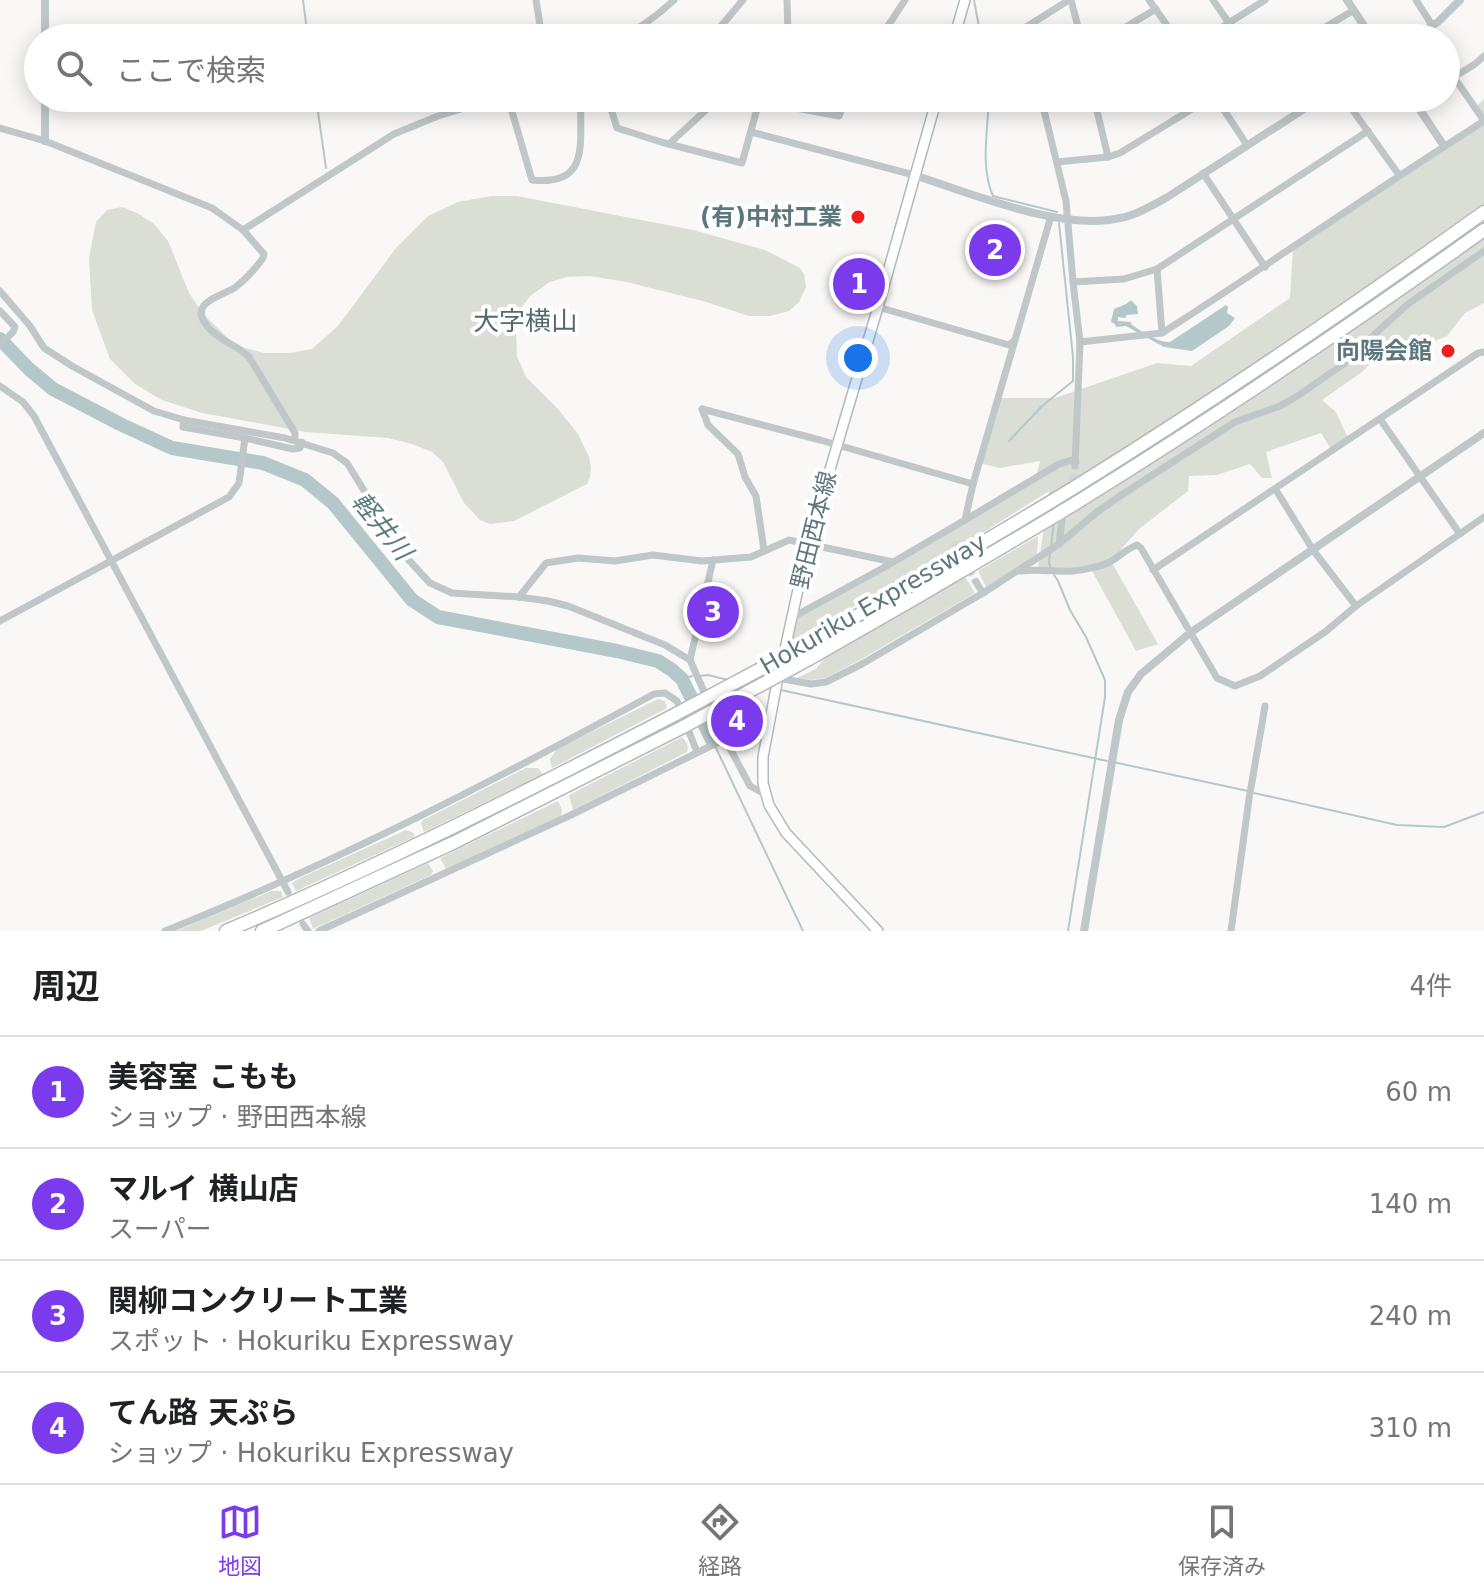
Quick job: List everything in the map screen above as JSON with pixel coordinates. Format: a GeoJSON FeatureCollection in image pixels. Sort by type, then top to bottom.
{"type":"FeatureCollection","features":[{"type":"Feature","properties":{"kind":"highway","name":"Hokuriku Expressway"},"geometry":{"type":"LineString","coordinates":[[226,931],[444,831],[813,641],[985,541],[1183,419],[1484,212]]}},
{"type":"Feature","properties":{"kind":"highway","name":"Hokuriku Expressway"},"geometry":{"type":"LineString","coordinates":[[262,931],[453,843],[683,727],[809,659],[971,566],[1175,440],[1311,351],[1484,230]]}},
{"type":"Feature","properties":{"kind":"main road"},"geometry":{"type":"LineString","coordinates":[[958,24],[965,0]]}},
{"type":"Feature","properties":{"kind":"main road","name":"野田西本線"},"geometry":{"type":"LineString","coordinates":[[878,931],[786,833],[774,815],[765,794],[763,757],[808,544],[933,112]]}},
{"type":"Feature","properties":{"kind":"street"},"geometry":{"type":"LineString","coordinates":[[45,0],[45,24]]}},
{"type":"Feature","properties":{"kind":"street"},"geometry":{"type":"LineString","coordinates":[[536,0],[540,24]]}},
{"type":"Feature","properties":{"kind":"street"},"geometry":{"type":"LineString","coordinates":[[647,24],[674,0]]}},
{"type":"Feature","properties":{"kind":"street"},"geometry":{"type":"LineString","coordinates":[[723,24],[743,0]]}},
{"type":"Feature","properties":{"kind":"street"},"geometry":{"type":"LineString","coordinates":[[786,24],[787,0]]}},
{"type":"Feature","properties":{"kind":"street"},"geometry":{"type":"LineString","coordinates":[[890,24],[905,0]]}},
{"type":"Feature","properties":{"kind":"street"},"geometry":{"type":"LineString","coordinates":[[1031,24],[1070,0],[1077,24]]}},
{"type":"Feature","properties":{"kind":"street"},"geometry":{"type":"LineString","coordinates":[[1149,0],[1166,24]]}},
{"type":"Feature","properties":{"kind":"street"},"geometry":{"type":"LineString","coordinates":[[1213,0],[1229,23],[1265,0]]}},
{"type":"Feature","properties":{"kind":"street"},"geometry":{"type":"LineString","coordinates":[[1347,0],[1363,24]]}},
{"type":"Feature","properties":{"kind":"street"},"geometry":{"type":"LineString","coordinates":[[1416,0],[1431,24]]}},
{"type":"Feature","properties":{"kind":"street"},"geometry":{"type":"LineString","coordinates":[[1433,24],[1460,0]]}},
{"type":"Feature","properties":{"kind":"street"},"geometry":{"type":"LineString","coordinates":[[1131,24],[1156,9]]}},
{"type":"Feature","properties":{"kind":"street"},"geometry":{"type":"LineString","coordinates":[[1330,24],[1354,10]]}},
{"type":"Feature","properties":{"kind":"street"},"geometry":{"type":"LineString","coordinates":[[1460,73],[1484,56]]}},
{"type":"Feature","properties":{"kind":"street"},"geometry":{"type":"LineString","coordinates":[[1080,342],[1162,333],[1484,121],[1460,86]]}},
{"type":"Feature","properties":{"kind":"street"},"geometry":{"type":"LineString","coordinates":[[45,112],[45,141]]}},
{"type":"Feature","properties":{"kind":"street"},"geometry":{"type":"LineString","coordinates":[[243,230],[394,134],[451,112]]}},
{"type":"Feature","properties":{"kind":"street"},"geometry":{"type":"LineString","coordinates":[[512,112],[532,180],[547,182],[569,172],[580,159],[581,112]]}},
{"type":"Feature","properties":{"kind":"street"},"geometry":{"type":"LineString","coordinates":[[612,112],[617,128],[742,163],[757,112]]}},
{"type":"Feature","properties":{"kind":"street"},"geometry":{"type":"LineString","coordinates":[[669,144],[704,112]]}},
{"type":"Feature","properties":{"kind":"street"},"geometry":{"type":"LineString","coordinates":[[817,112],[839,116],[841,112]]}},
{"type":"Feature","properties":{"kind":"street"},"geometry":{"type":"LineString","coordinates":[[793,617],[947,532],[1062,462],[1072,460],[1075,464],[1080,342],[1066,201],[1044,112]]}},
{"type":"Feature","properties":{"kind":"street"},"geometry":{"type":"LineString","coordinates":[[1097,112],[1108,157]]}},
{"type":"Feature","properties":{"kind":"street"},"geometry":{"type":"LineString","coordinates":[[1057,162],[1120,153],[1189,112]]}},
{"type":"Feature","properties":{"kind":"street"},"geometry":{"type":"LineString","coordinates":[[1223,112],[1247,145]]}},
{"type":"Feature","properties":{"kind":"street"},"geometry":{"type":"LineString","coordinates":[[751,132],[914,175],[1029,212],[1066,220],[1119,219],[1166,198],[1299,112]]}},
{"type":"Feature","properties":{"kind":"street"},"geometry":{"type":"LineString","coordinates":[[1354,112],[1399,175]]}},
{"type":"Feature","properties":{"kind":"street"},"geometry":{"type":"LineString","coordinates":[[1424,112],[1444,146]]}},
{"type":"Feature","properties":{"kind":"street"},"geometry":{"type":"LineString","coordinates":[[0,128],[45,141],[212,208],[243,230],[264,254],[237,285],[208,301],[201,311],[210,329],[249,357],[295,433],[300,448],[245,442],[187,429],[183,427],[184,420]]}},
{"type":"Feature","properties":{"kind":"street"},"geometry":{"type":"LineString","coordinates":[[1073,282],[1124,279],[1157,269],[1368,131]]}},
{"type":"Feature","properties":{"kind":"street"},"geometry":{"type":"LineString","coordinates":[[1203,173],[1265,267]]}},
{"type":"Feature","properties":{"kind":"street"},"geometry":{"type":"LineString","coordinates":[[965,520],[1052,216]]}},
{"type":"Feature","properties":{"kind":"street"},"geometry":{"type":"LineString","coordinates":[[778,678],[811,684],[826,682],[983,593],[1058,545],[1097,512],[1235,422],[1280,406],[1355,356],[1408,304],[1484,251]]}},
{"type":"Feature","properties":{"kind":"street"},"geometry":{"type":"LineString","coordinates":[[1157,269],[1162,333]]}},
{"type":"Feature","properties":{"kind":"street"},"geometry":{"type":"LineString","coordinates":[[0,291],[44,348],[154,411],[184,420],[266,433],[333,453],[347,463],[404,555],[430,583],[452,593],[519,597],[568,606],[665,645],[690,660],[723,740],[750,786],[765,794]]}},
{"type":"Feature","properties":{"kind":"street"},"geometry":{"type":"LineString","coordinates":[[878,307],[1006,345],[1015,340]]}},
{"type":"Feature","properties":{"kind":"street"},"geometry":{"type":"LineString","coordinates":[[0,311],[15,327],[0,345]]}},
{"type":"Feature","properties":{"kind":"street"},"geometry":{"type":"LineString","coordinates":[[1153,570],[1478,353],[1484,352]]}},
{"type":"Feature","properties":{"kind":"street"},"geometry":{"type":"LineString","coordinates":[[0,386],[23,402],[34,416],[288,892]]}},
{"type":"Feature","properties":{"kind":"street"},"geometry":{"type":"LineString","coordinates":[[764,550],[756,496],[745,477],[738,454],[708,425],[702,409],[973,484]]}},
{"type":"Feature","properties":{"kind":"street"},"geometry":{"type":"LineString","coordinates":[[1380,419],[1460,534]]}},
{"type":"Feature","properties":{"kind":"street"},"geometry":{"type":"LineString","coordinates":[[1084,931],[1119,720],[1128,692],[1141,674],[1190,633],[1484,433]]}},
{"type":"Feature","properties":{"kind":"street"},"geometry":{"type":"LineString","coordinates":[[0,621],[229,497],[239,483],[245,442]]}},
{"type":"Feature","properties":{"kind":"street"},"geometry":{"type":"LineString","coordinates":[[1276,490],[1313,550],[1356,606]]}},
{"type":"Feature","properties":{"kind":"street"},"geometry":{"type":"LineString","coordinates":[[1019,571],[1074,572],[1091,569],[1111,562],[1137,545],[1217,678],[1235,686],[1260,676],[1325,632],[1356,606],[1484,517]]}},
{"type":"Feature","properties":{"kind":"street"},"geometry":{"type":"LineString","coordinates":[[1058,545],[1062,520]]}},
{"type":"Feature","properties":{"kind":"street"},"geometry":{"type":"LineString","coordinates":[[947,532],[953,542]]}},
{"type":"Feature","properties":{"kind":"street"},"geometry":{"type":"LineString","coordinates":[[519,597],[546,563],[578,558],[615,561],[653,555],[702,561],[751,557],[789,540],[893,562]]}},
{"type":"Feature","properties":{"kind":"street"},"geometry":{"type":"LineString","coordinates":[[690,660],[713,560]]}},
{"type":"Feature","properties":{"kind":"street"},"geometry":{"type":"LineString","coordinates":[[976,582],[983,593]]}},
{"type":"Feature","properties":{"kind":"street"},"geometry":{"type":"LineString","coordinates":[[165,931],[224,908],[412,819],[654,694],[665,693],[677,701],[697,752]]}},
{"type":"Feature","properties":{"kind":"street"},"geometry":{"type":"LineString","coordinates":[[1231,931],[1265,706]]}},
{"type":"Feature","properties":{"kind":"street"},"geometry":{"type":"LineString","coordinates":[[319,931],[571,815],[723,740]]}},
{"type":"Feature","properties":{"kind":"shaded area"},"geometry":{"type":"Polygon","coordinates":[[[1484,99],[1484,121],[1475,108],[1484,99]]]}},
{"type":"Feature","properties":{"kind":"shaded area"},"geometry":{"type":"Polygon","coordinates":[[[1484,121],[1484,303],[1465,313],[1447,336],[1435,341],[1420,337],[1388,346],[1362,372],[1322,400],[1336,412],[1349,440],[1332,451],[1321,433],[1266,452],[1272,478],[1262,478],[1250,464],[1217,475],[1189,476],[1188,491],[1139,529],[1111,561],[1158,644],[1136,651],[1091,569],[1038,569],[1049,491],[957,549],[786,644],[793,617],[1036,477],[1040,461],[1000,468],[979,463],[999,398],[1055,398],[1157,363],[1191,366],[1290,298],[1293,247],[1484,121]]]}},
{"type":"Feature","properties":{"kind":"shaded area"},"geometry":{"type":"Polygon","coordinates":[[[491,196],[517,196],[693,230],[765,250],[800,268],[806,287],[799,302],[789,311],[770,316],[749,316],[703,301],[590,276],[567,277],[550,282],[530,296],[521,308],[516,331],[517,356],[526,377],[578,434],[589,457],[590,477],[587,484],[514,521],[490,524],[480,520],[464,503],[443,462],[432,452],[412,444],[388,438],[306,432],[202,413],[162,400],[135,384],[110,359],[92,310],[89,258],[96,222],[107,210],[122,207],[153,223],[168,241],[189,293],[204,315],[230,340],[264,353],[312,349],[338,326],[396,248],[428,216],[458,202],[491,196]]]}},
{"type":"Feature","properties":{"kind":"shaded area"},"geometry":{"type":"Polygon","coordinates":[[[1131,300],[1137,306],[1138,314],[1118,317],[1118,321],[1131,322],[1155,339],[1165,342],[1170,342],[1226,305],[1227,313],[1235,318],[1229,326],[1192,351],[1164,347],[1126,326],[1116,327],[1111,322],[1114,309],[1131,300]]]}},
{"type":"Feature","properties":{"kind":"shaded area"},"geometry":{"type":"Polygon","coordinates":[[[1038,536],[1037,555],[986,587],[978,571],[1038,536]]]}},
{"type":"Feature","properties":{"kind":"shaded area"},"geometry":{"type":"Polygon","coordinates":[[[965,577],[975,593],[825,678],[797,678],[816,669],[826,656],[965,577]]]}},
{"type":"Feature","properties":{"kind":"shaded area"},"geometry":{"type":"Polygon","coordinates":[[[658,699],[665,701],[667,708],[552,768],[550,759],[557,749],[658,699]]]}},
{"type":"Feature","properties":{"kind":"shaded area"},"geometry":{"type":"Polygon","coordinates":[[[682,737],[687,744],[687,752],[573,810],[569,795],[682,737]]]}},
{"type":"Feature","properties":{"kind":"shaded area"},"geometry":{"type":"Polygon","coordinates":[[[526,768],[538,768],[543,775],[424,832],[423,820],[526,768]]]}},
{"type":"Feature","properties":{"kind":"shaded area"},"geometry":{"type":"Polygon","coordinates":[[[558,801],[561,816],[446,869],[440,858],[558,801]]]}},
{"type":"Feature","properties":{"kind":"shaded area"},"geometry":{"type":"Polygon","coordinates":[[[406,830],[414,833],[414,837],[296,891],[292,883],[300,878],[406,830]]]}},
{"type":"Feature","properties":{"kind":"shaded area"},"geometry":{"type":"Polygon","coordinates":[[[428,863],[433,871],[431,875],[313,929],[309,918],[428,863]]]}},
{"type":"Feature","properties":{"kind":"shaded area"},"geometry":{"type":"Polygon","coordinates":[[[271,891],[281,891],[283,897],[201,931],[176,931],[271,891]]]}},
{"type":"Feature","properties":{"kind":"waterway"},"geometry":{"type":"LineString","coordinates":[[303,0],[306,24]]}},
{"type":"Feature","properties":{"kind":"waterway"},"geometry":{"type":"LineString","coordinates":[[974,0],[978,24]]}},
{"type":"Feature","properties":{"kind":"waterway"},"geometry":{"type":"LineString","coordinates":[[318,112],[326,168]]}},
{"type":"Feature","properties":{"kind":"waterway"},"geometry":{"type":"LineString","coordinates":[[988,112],[986,160],[993,196],[1057,212]]}},
{"type":"Feature","properties":{"kind":"waterway"},"geometry":{"type":"LineString","coordinates":[[1009,441],[1042,406],[1073,381],[1059,223]]}},
{"type":"Feature","properties":{"kind":"waterway","name":"軽井川"},"geometry":{"type":"LineString","coordinates":[[0,339],[53,389],[120,424],[172,448],[263,463],[305,480],[333,503],[412,600],[438,617],[658,661],[682,679],[712,740]]}},
{"type":"Feature","properties":{"kind":"waterway"},"geometry":{"type":"LineString","coordinates":[[1051,546],[1054,521]]}},
{"type":"Feature","properties":{"kind":"waterway"},"geometry":{"type":"LineString","coordinates":[[1050,552],[1051,569]]}},
{"type":"Feature","properties":{"kind":"waterway"},"geometry":{"type":"LineString","coordinates":[[1054,575],[1105,680],[1105,697],[1068,931]]}},
{"type":"Feature","properties":{"kind":"waterway"},"geometry":{"type":"LineString","coordinates":[[682,679],[692,676]]}},
{"type":"Feature","properties":{"kind":"waterway"},"geometry":{"type":"LineString","coordinates":[[699,676],[728,680]]}},
{"type":"Feature","properties":{"kind":"waterway"},"geometry":{"type":"LineString","coordinates":[[781,690],[1107,761]]}},
{"type":"Feature","properties":{"kind":"waterway"},"geometry":{"type":"LineString","coordinates":[[716,748],[803,931]]}},
{"type":"Feature","properties":{"kind":"waterway"},"geometry":{"type":"LineString","coordinates":[[1113,762],[1248,791]]}},
{"type":"Feature","properties":{"kind":"waterway"},"geometry":{"type":"LineString","coordinates":[[1254,793],[1397,825],[1444,827],[1484,812]]}},
{"type":"Feature","properties":{"kind":"tunnel"},"geometry":{"type":"LineString","coordinates":[[1065,511],[1075,466]]}},
{"type":"Feature","properties":{"kind":"tunnel"},"geometry":{"type":"LineString","coordinates":[[953,542],[976,582]]}},
{"type":"Feature","properties":{"kind":"place","name":"(有)中村工業"},"geometry":{"type":"Point","coordinates":[858,217]}},
{"type":"Feature","properties":{"kind":"place","name":"マルイ 横山店"},"geometry":{"type":"Point","coordinates":[995,250]}},
{"type":"Feature","properties":{"kind":"place","name":"美容室 こもも"},"geometry":{"type":"Point","coordinates":[859,284]}},
{"type":"Feature","properties":{"kind":"place","name":"向陽会館"},"geometry":{"type":"Point","coordinates":[1448,351]}},
{"type":"Feature","properties":{"kind":"place","name":"関柳コンクリート工業"},"geometry":{"type":"Point","coordinates":[713,612]}},
{"type":"Feature","properties":{"kind":"place","name":"てん路 天ぷら"},"geometry":{"type":"Point","coordinates":[737,721]}},
{"type":"Feature","properties":{"kind":"district","name":"大字横山"},"geometry":{"type":"Point","coordinates":[525,321]}}]}
